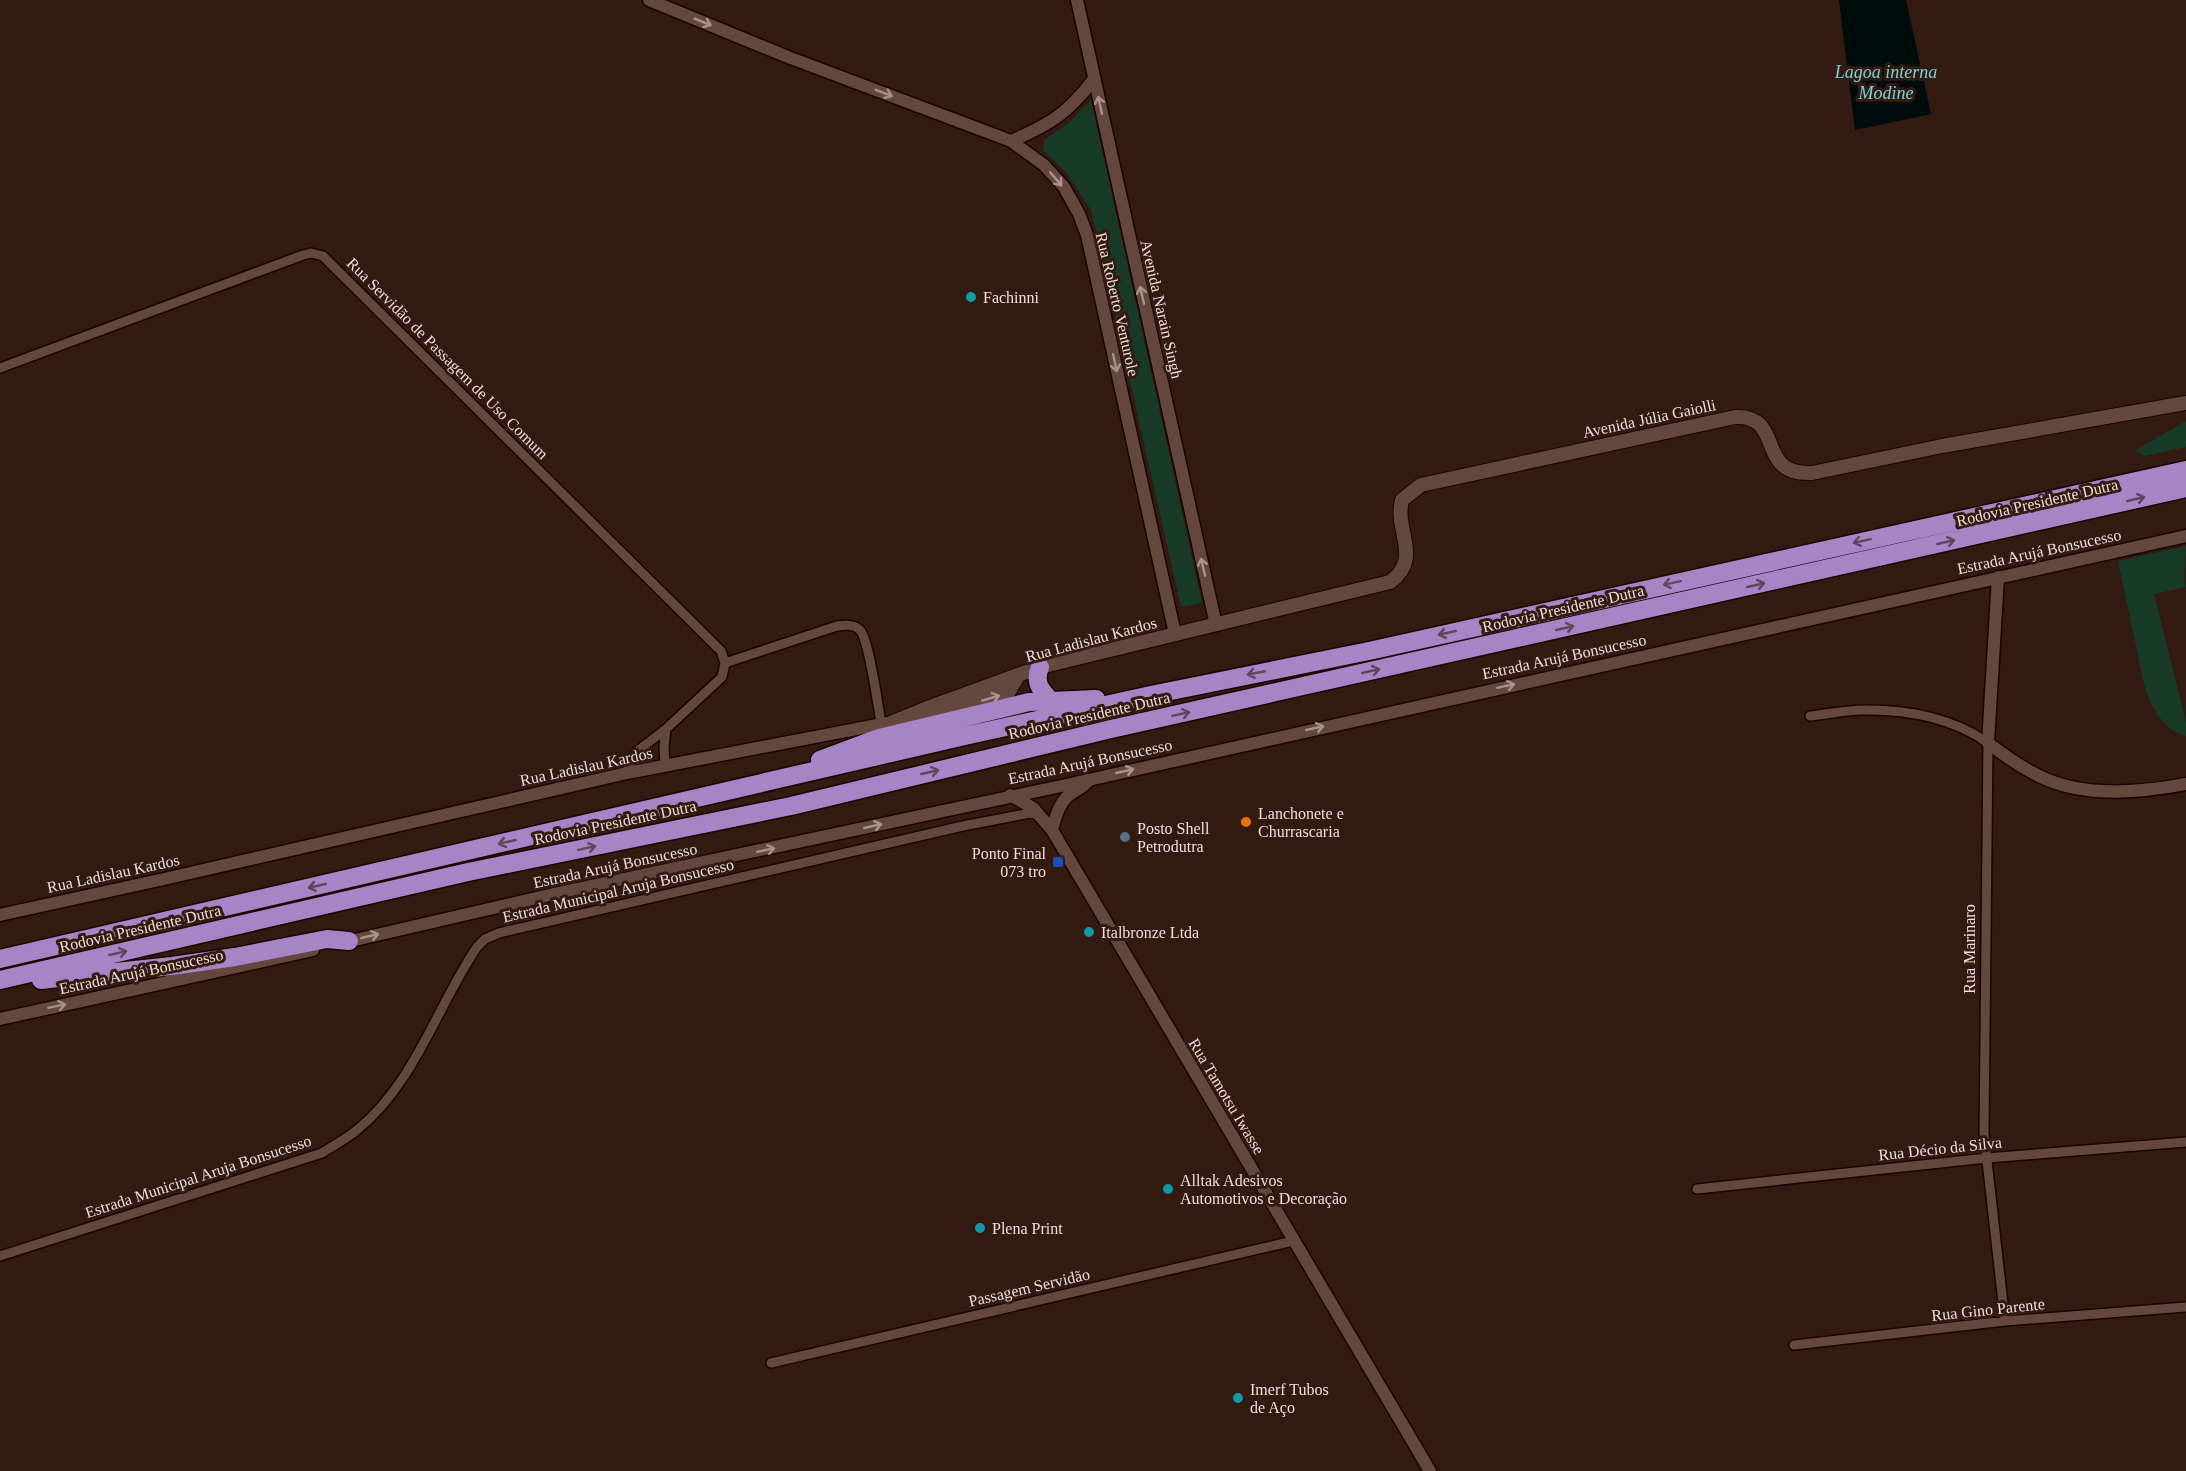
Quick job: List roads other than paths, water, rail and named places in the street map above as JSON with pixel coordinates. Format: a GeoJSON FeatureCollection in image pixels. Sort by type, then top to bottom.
{"type":"FeatureCollection","features":[{"type":"Feature","properties":{"kind":"highway","name":"Rodovia Presidente Dutra"},"geometry":{"type":"LineString","coordinates":[[0,959],[768,780],[1151,695],[1369,651],[2186,470]]}},
{"type":"Feature","properties":{"kind":"highway","name":"Rodovia Presidente Dutra"},"geometry":{"type":"LineString","coordinates":[[0,981],[452,876],[791,806],[1111,729],[2186,488]]}},
{"type":"Feature","properties":{"kind":"highway"},"geometry":{"type":"LineString","coordinates":[[1040,667],[1037,682],[1039,688],[1050,700]]}},
{"type":"Feature","properties":{"kind":"highway"},"geometry":{"type":"LineString","coordinates":[[768,780],[879,738],[1029,702],[1127,694],[1151,695]]}},
{"type":"Feature","properties":{"kind":"highway"},"geometry":{"type":"LineString","coordinates":[[854,746],[887,723]]}},
{"type":"Feature","properties":{"kind":"highway"},"geometry":{"type":"LineString","coordinates":[[0,981],[56,979],[172,966],[235,957],[327,939],[350,941]]}},
{"type":"Feature","properties":{"kind":"highway"},"geometry":{"type":"LineString","coordinates":[[0,948],[69,944]]}},
{"type":"Feature","properties":{"kind":"main road","name":"Avenida Júlia Gaiolli"},"geometry":{"type":"LineString","coordinates":[[1175,634],[1390,582],[1398,576],[1406,561],[1406,543],[1400,520],[1402,500],[1421,485],[1735,417],[1744,417],[1760,423],[1766,431],[1781,466],[1800,474],[1942,446],[2186,403]]}},
{"type":"Feature","properties":{"kind":"main road","name":"Rua Ladislau Kardos"},"geometry":{"type":"LineString","coordinates":[[887,723],[932,715],[1008,693],[1018,676],[1040,667],[1175,634]]}},
{"type":"Feature","properties":{"kind":"street","name":"Rua Roberto Venturole"},"geometry":{"type":"LineString","coordinates":[[648,0],[788,57],[1011,141],[1044,165],[1064,187],[1079,214],[1087,235],[1175,634]]}},
{"type":"Feature","properties":{"kind":"street","name":"Avenida Narain Singh"},"geometry":{"type":"LineString","coordinates":[[1077,0],[1216,625]]}},
{"type":"Feature","properties":{"kind":"street"},"geometry":{"type":"LineString","coordinates":[[1011,141],[1038,130],[1059,117],[1076,102],[1094,79]]}},
{"type":"Feature","properties":{"kind":"street","name":"Rua Servidão de Passagem de Uso Comum"},"geometry":{"type":"LineString","coordinates":[[0,368],[303,255],[311,253],[323,256],[717,646],[725,663]]}},
{"type":"Feature","properties":{"kind":"street","name":"Estrada Arujá Bonsucesso"},"geometry":{"type":"LineString","coordinates":[[0,1019],[558,893],[1090,779],[2186,536]]}},
{"type":"Feature","properties":{"kind":"street","name":"Rua Marinaro"},"geometry":{"type":"LineString","coordinates":[[1998,577],[1988,743],[1984,1134],[2004,1321]]}},
{"type":"Feature","properties":{"kind":"street"},"geometry":{"type":"LineString","coordinates":[[627,773],[636,752],[666,729],[718,681],[725,663],[837,626],[853,626],[859,629],[865,642],[887,723]]}},
{"type":"Feature","properties":{"kind":"street"},"geometry":{"type":"LineString","coordinates":[[1810,716],[1869,710],[1889,711],[1948,722],[1976,734],[2040,777],[2069,787],[2120,791],[2186,784]]}},
{"type":"Feature","properties":{"kind":"street","name":"Rua Ladislau Kardos"},"geometry":{"type":"LineString","coordinates":[[0,915],[627,773],[887,723]]}},
{"type":"Feature","properties":{"kind":"street"},"geometry":{"type":"LineString","coordinates":[[665,765],[666,729]]}},
{"type":"Feature","properties":{"kind":"street"},"geometry":{"type":"LineString","coordinates":[[1052,830],[1057,815],[1068,796],[1085,786],[1090,779]]}},
{"type":"Feature","properties":{"kind":"street","name":"Rua Tamotsu Iwasse"},"geometry":{"type":"LineString","coordinates":[[1010,795],[1033,808],[1052,830],[1430,1471]]}},
{"type":"Feature","properties":{"kind":"street","name":"Estrada Municipal Aruja Bonsucesso"},"geometry":{"type":"LineString","coordinates":[[0,1256],[322,1153],[356,1131],[388,1098],[414,1061],[470,957],[484,939],[499,933],[963,826],[1030,813],[1039,815]]}},
{"type":"Feature","properties":{"kind":"street","name":"Rua Décio da Silva"},"geometry":{"type":"LineString","coordinates":[[1697,1189],[1987,1158],[2186,1142]]}},
{"type":"Feature","properties":{"kind":"street","name":"Passagem Servidão"},"geometry":{"type":"LineString","coordinates":[[771,1363],[1293,1241]]}},
{"type":"Feature","properties":{"kind":"street","name":"Rua Gino Parente"},"geometry":{"type":"LineString","coordinates":[[1794,1345],[2004,1321],[2186,1307]]}},
{"type":"Feature","properties":{"kind":"water","name":"Lagoa interna Modine"},"geometry":{"type":"Polygon","coordinates":[[[1839,0],[1906,0],[1931,114],[1855,130],[1839,0]]]}},
{"type":"Feature","properties":{"kind":"place","name":"Fachinni"},"geometry":{"type":"Point","coordinates":[971,297]}},
{"type":"Feature","properties":{"kind":"place","name":"Lanchonete e Churrascaria"},"geometry":{"type":"Point","coordinates":[1246,822]}},
{"type":"Feature","properties":{"kind":"place","name":"Posto Shell Petrodutra"},"geometry":{"type":"Point","coordinates":[1125,837]}},
{"type":"Feature","properties":{"kind":"place","name":"Ponto Final 073 tro"},"geometry":{"type":"Point","coordinates":[1058,862]}},
{"type":"Feature","properties":{"kind":"place","name":"Italbronze Ltda"},"geometry":{"type":"Point","coordinates":[1089,932]}},
{"type":"Feature","properties":{"kind":"place","name":"Alltak Adesivos Automotivos e Decoração"},"geometry":{"type":"Point","coordinates":[1168,1189]}},
{"type":"Feature","properties":{"kind":"place","name":"Plena Print"},"geometry":{"type":"Point","coordinates":[980,1228]}},
{"type":"Feature","properties":{"kind":"place","name":"Imerf Tubos de Aço"},"geometry":{"type":"Point","coordinates":[1238,1398]}}]}
